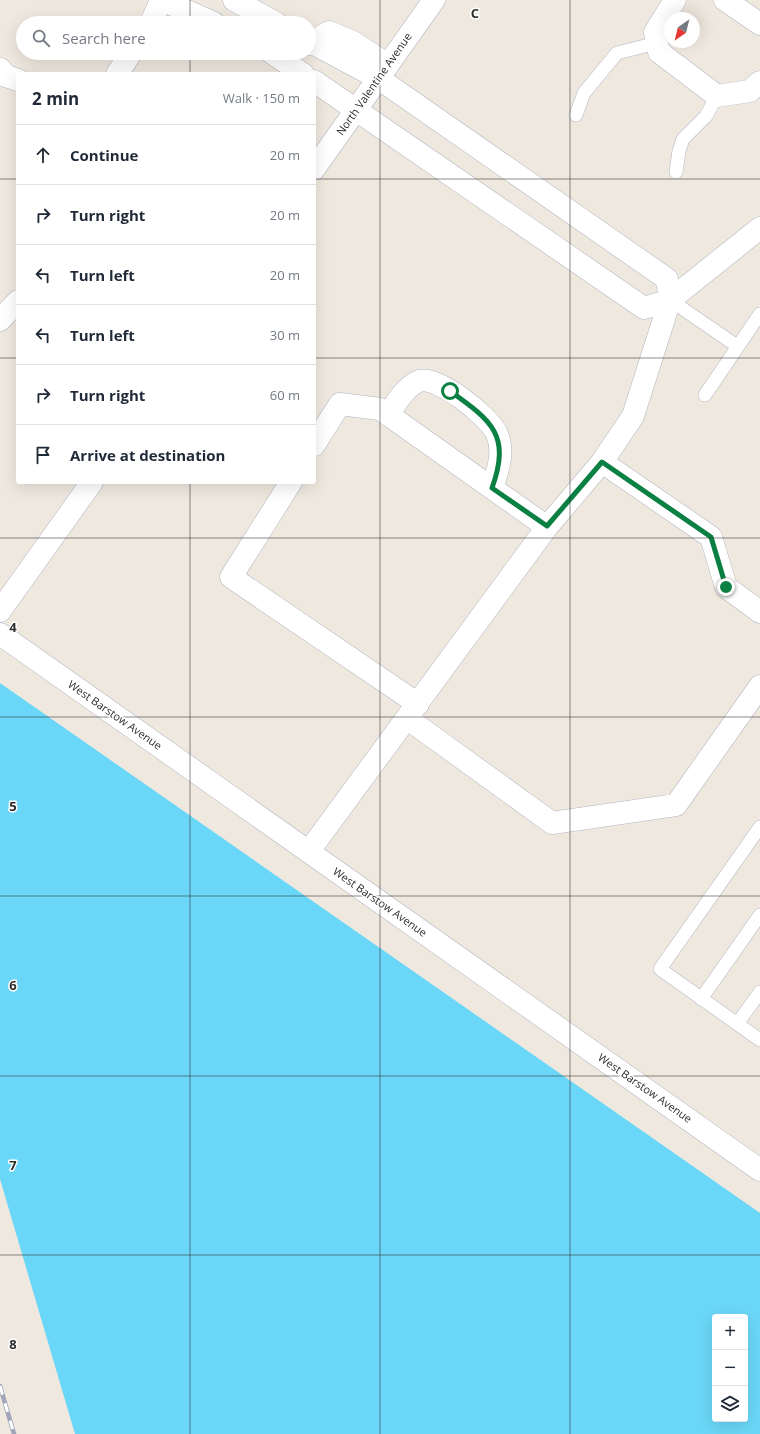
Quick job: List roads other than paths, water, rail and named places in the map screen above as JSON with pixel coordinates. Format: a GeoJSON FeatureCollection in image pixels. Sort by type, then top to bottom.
{"type":"FeatureCollection","features":[{"type":"Feature","properties":{"kind":"street"},"geometry":{"type":"LineString","coordinates":[[154,16],[162,0],[198,16]]}},
{"type":"Feature","properties":{"kind":"street"},"geometry":{"type":"LineString","coordinates":[[234,0],[263,16]]}},
{"type":"Feature","properties":{"kind":"street","name":"North Valentine Avenue"},"geometry":{"type":"LineString","coordinates":[[316,166],[434,0]]}},
{"type":"Feature","properties":{"kind":"street"},"geometry":{"type":"LineString","coordinates":[[675,0],[655,32],[659,52],[717,96],[750,91],[760,82]]}},
{"type":"Feature","properties":{"kind":"street"},"geometry":{"type":"LineString","coordinates":[[726,0],[760,24]]}},
{"type":"Feature","properties":{"kind":"street"},"geometry":{"type":"LineString","coordinates":[[309,851],[547,526],[602,462],[633,416],[670,300],[667,279],[383,71],[316,56]]}},
{"type":"Feature","properties":{"kind":"street"},"geometry":{"type":"LineString","coordinates":[[118,72],[126,60]]}},
{"type":"Feature","properties":{"kind":"street"},"geometry":{"type":"LineString","coordinates":[[316,82],[644,308],[670,300],[760,228]]}},
{"type":"Feature","properties":{"kind":"street"},"geometry":{"type":"LineString","coordinates":[[0,320],[16,303]]}},
{"type":"Feature","properties":{"kind":"street"},"geometry":{"type":"LineString","coordinates":[[388,415],[409,387],[420,381],[430,380],[450,391],[479,412],[496,432],[500,450],[499,469],[492,488]]}},
{"type":"Feature","properties":{"kind":"street"},"geometry":{"type":"LineString","coordinates":[[316,442],[340,404],[380,409],[547,526]]}},
{"type":"Feature","properties":{"kind":"street"},"geometry":{"type":"LineString","coordinates":[[602,462],[711,537],[726,587],[760,612]]}},
{"type":"Feature","properties":{"kind":"street"},"geometry":{"type":"LineString","coordinates":[[0,611],[91,484]]}},
{"type":"Feature","properties":{"kind":"street"},"geometry":{"type":"LineString","coordinates":[[290,484],[231,577],[413,711],[552,822],[676,805],[760,686]]}},
{"type":"Feature","properties":{"kind":"street","name":"West Barstow Avenue"},"geometry":{"type":"LineString","coordinates":[[0,634],[760,1170]]}},
{"type":"Feature","properties":{"kind":"lane"},"geometry":{"type":"LineString","coordinates":[[576,115],[584,93],[617,53],[657,43]]}},
{"type":"Feature","properties":{"kind":"lane"},"geometry":{"type":"LineString","coordinates":[[676,172],[679,151],[683,140],[706,116],[717,96]]}},
{"type":"Feature","properties":{"kind":"lane"},"geometry":{"type":"LineString","coordinates":[[670,300],[737,346]]}},
{"type":"Feature","properties":{"kind":"lane"},"geometry":{"type":"LineString","coordinates":[[705,395],[760,314]]}},
{"type":"Feature","properties":{"kind":"lane"},"geometry":{"type":"LineString","coordinates":[[760,827],[660,969],[760,1040]]}},
{"type":"Feature","properties":{"kind":"lane"},"geometry":{"type":"LineString","coordinates":[[701,999],[760,916]]}},
{"type":"Feature","properties":{"kind":"lane"},"geometry":{"type":"LineString","coordinates":[[738,1024],[760,992]]}},
{"type":"Feature","properties":{"kind":"water"},"geometry":{"type":"Polygon","coordinates":[[[0,683],[760,1213],[760,1434],[75,1434],[0,1179],[0,683]]]}},
{"type":"Feature","properties":{"kind":"railway"},"geometry":{"type":"LineString","coordinates":[[0,1386],[14,1434]]}}]}
